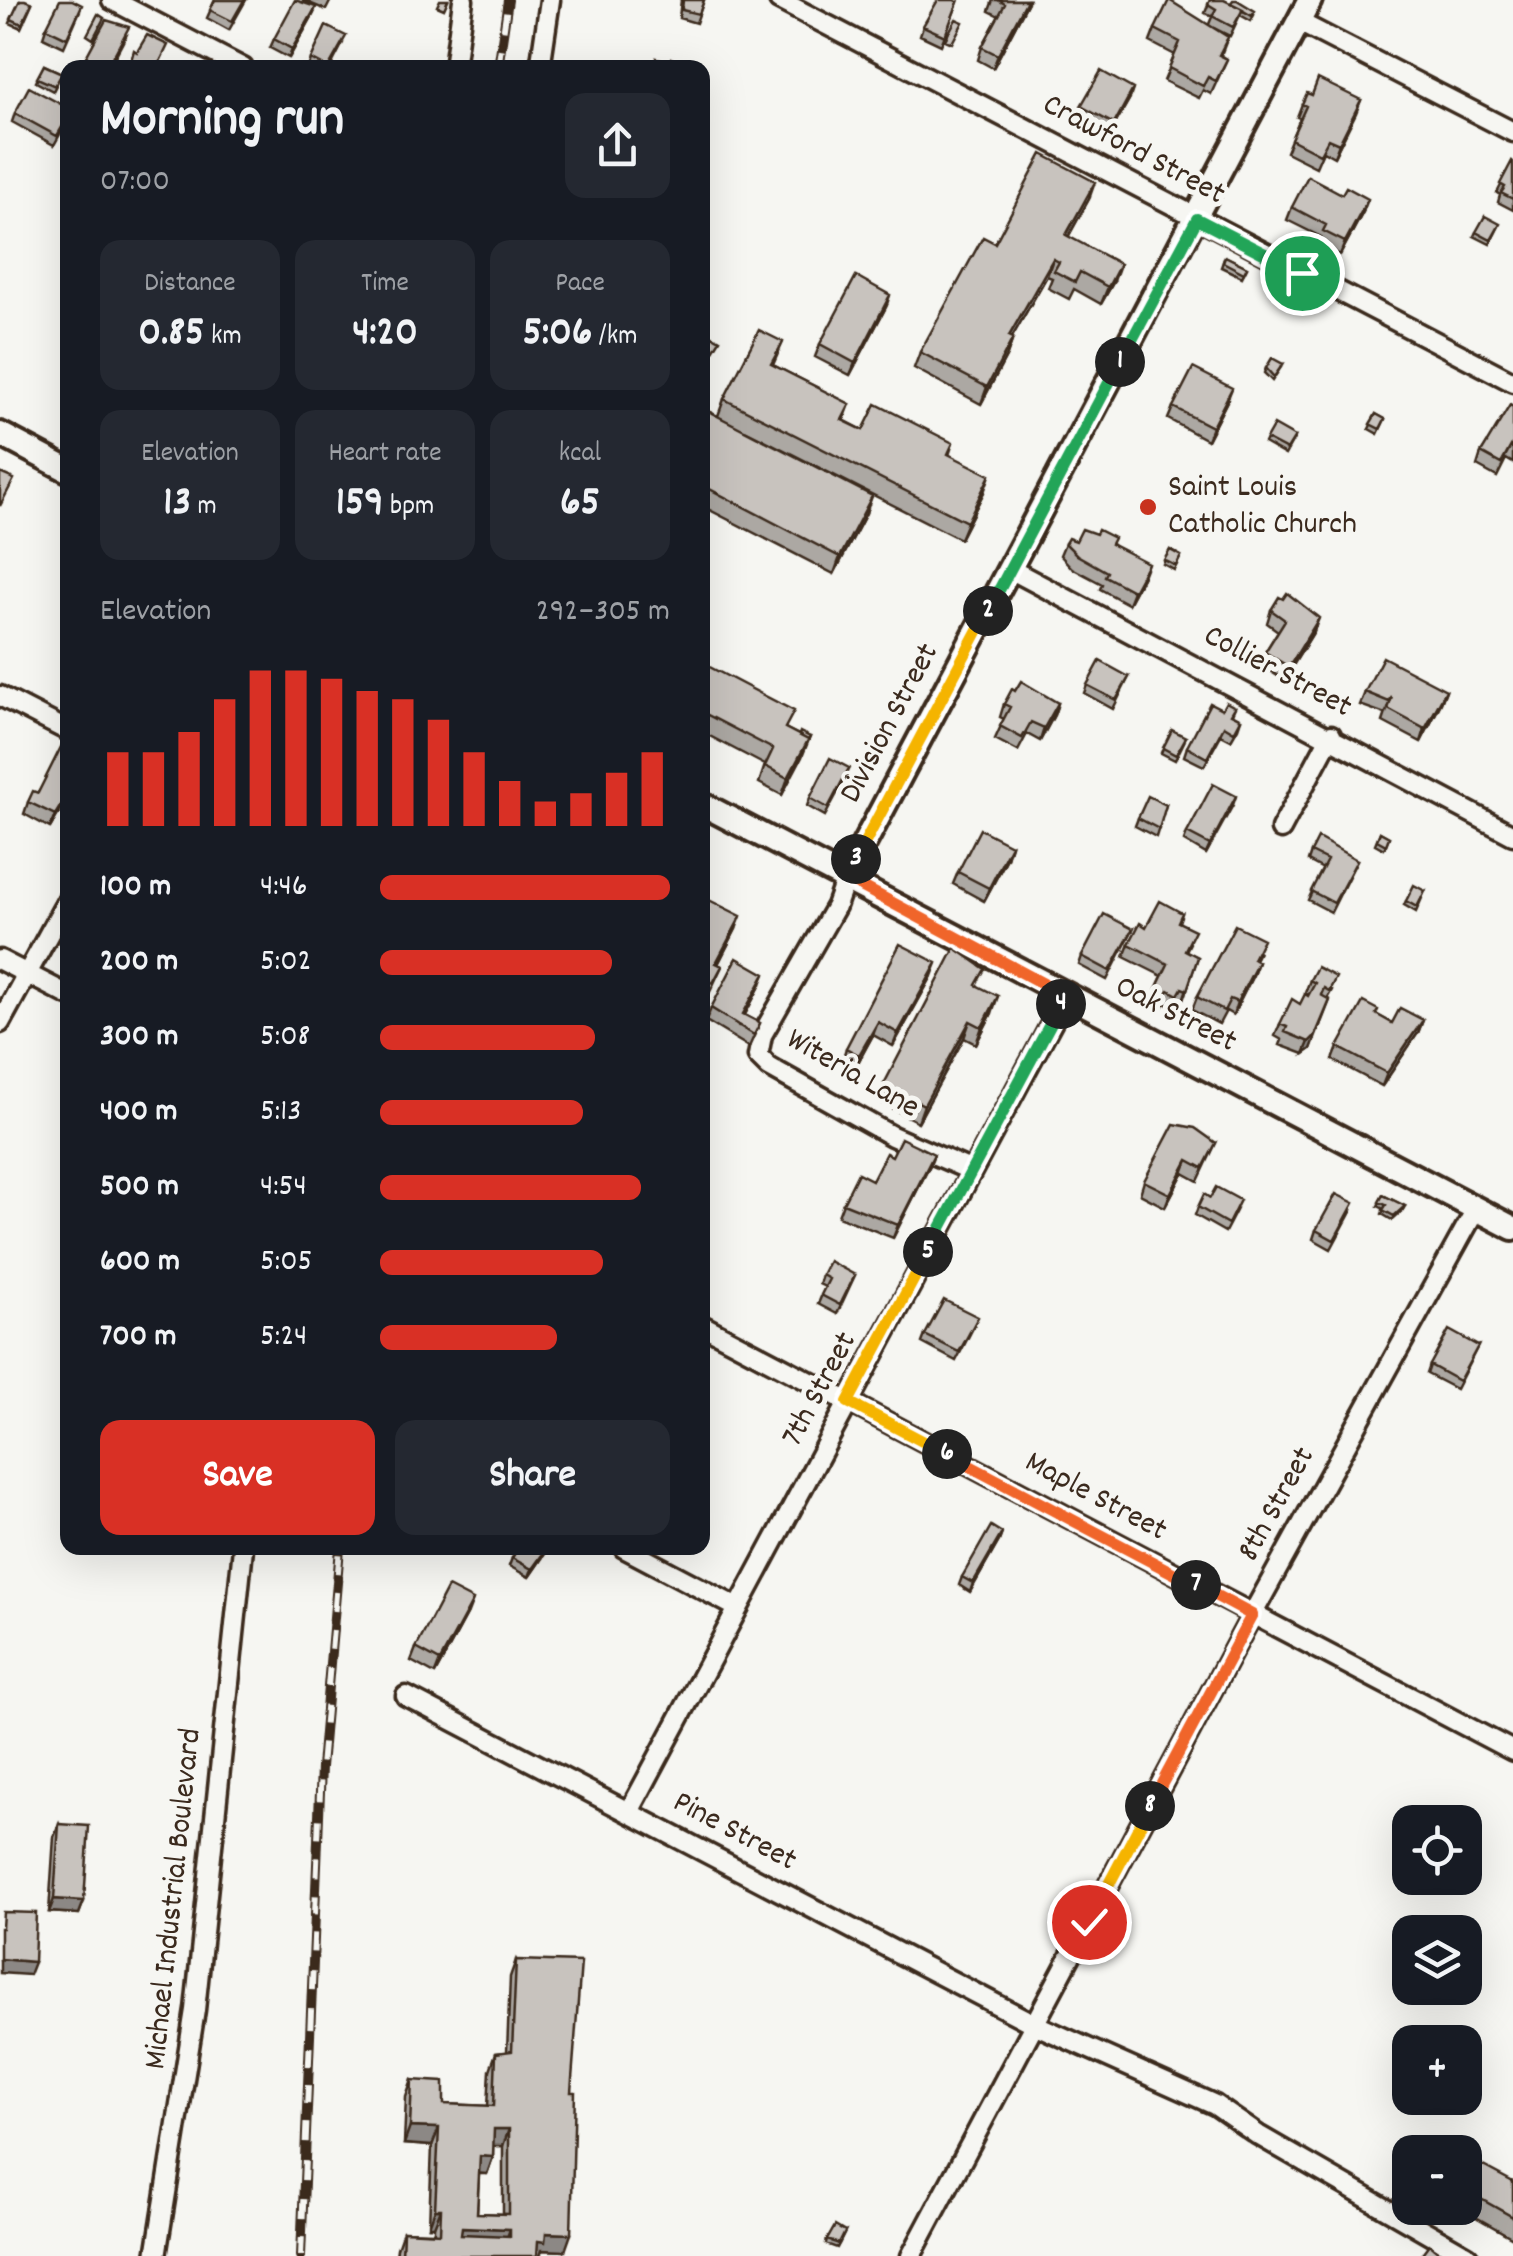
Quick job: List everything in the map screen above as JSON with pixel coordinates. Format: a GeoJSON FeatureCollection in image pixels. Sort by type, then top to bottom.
{"type":"FeatureCollection","features":[{"type":"Feature","properties":{"kind":"main road","name":"Division Street"},"geometry":{"type":"LineString","coordinates":[[846,878],[1310,0]]}},
{"type":"Feature","properties":{"kind":"main road"},"geometry":{"type":"LineString","coordinates":[[0,434],[60,466]]}},
{"type":"Feature","properties":{"kind":"main road","name":"Oak Street"},"geometry":{"type":"LineString","coordinates":[[710,808],[1513,1228]]}},
{"type":"Feature","properties":{"kind":"street"},"geometry":{"type":"LineString","coordinates":[[112,0],[228,60]]}},
{"type":"Feature","properties":{"kind":"street"},"geometry":{"type":"LineString","coordinates":[[455,60],[463,0]]}},
{"type":"Feature","properties":{"kind":"street"},"geometry":{"type":"LineString","coordinates":[[541,60],[550,0]]}},
{"type":"Feature","properties":{"kind":"street","name":"Crawford Street"},"geometry":{"type":"LineString","coordinates":[[779,0],[1513,382]]}},
{"type":"Feature","properties":{"kind":"street"},"geometry":{"type":"LineString","coordinates":[[1299,22],[1513,132]]}},
{"type":"Feature","properties":{"kind":"street","name":"Collier Street"},"geometry":{"type":"LineString","coordinates":[[1010,569],[1331,735],[1513,835]]}},
{"type":"Feature","properties":{"kind":"street"},"geometry":{"type":"LineString","coordinates":[[0,696],[60,727]]}},
{"type":"Feature","properties":{"kind":"street"},"geometry":{"type":"LineString","coordinates":[[1281,829],[1331,735]]}},
{"type":"Feature","properties":{"kind":"street","name":"Division Street"},"geometry":{"type":"LineString","coordinates":[[758,1056],[762,1036],[836,906],[846,878]]}},
{"type":"Feature","properties":{"kind":"street"},"geometry":{"type":"LineString","coordinates":[[0,1023],[60,914]]}},
{"type":"Feature","properties":{"kind":"street"},"geometry":{"type":"LineString","coordinates":[[0,960],[60,991]]}},
{"type":"Feature","properties":{"kind":"street","name":"7th Street"},"geometry":{"type":"LineString","coordinates":[[629,1812],[1066,996]]}},
{"type":"Feature","properties":{"kind":"street","name":"Witeria Lane"},"geometry":{"type":"LineString","coordinates":[[758,1056],[769,1067],[892,1136],[972,1171]]}},
{"type":"Feature","properties":{"kind":"street","name":"8th Street"},"geometry":{"type":"LineString","coordinates":[[911,2256],[1252,1615],[1476,1210]]}},
{"type":"Feature","properties":{"kind":"street","name":"Maple Street"},"geometry":{"type":"LineString","coordinates":[[710,1330],[1513,1751]]}},
{"type":"Feature","properties":{"kind":"street","name":"Michael Industrial Boulevard"},"geometry":{"type":"LineString","coordinates":[[156,2256],[195,2010],[242,1555]]}},
{"type":"Feature","properties":{"kind":"street"},"geometry":{"type":"LineString","coordinates":[[637,1555],[738,1608]]}},
{"type":"Feature","properties":{"kind":"street","name":"Pine Street"},"geometry":{"type":"LineString","coordinates":[[406,1696],[1034,2024],[1215,2105],[1258,2135],[1468,2256]]}},
{"type":"Feature","properties":{"kind":"building"},"geometry":{"type":"Polygon","coordinates":[[[20,0],[32,3],[22,24],[11,19],[20,0]]]}},
{"type":"Feature","properties":{"kind":"building"},"geometry":{"type":"Polygon","coordinates":[[[60,0],[82,5],[67,38],[46,28],[60,0]]]}},
{"type":"Feature","properties":{"kind":"building"},"geometry":{"type":"Polygon","coordinates":[[[215,0],[244,0],[232,21],[210,10],[215,0]]]}},
{"type":"Feature","properties":{"kind":"building"},"geometry":{"type":"Polygon","coordinates":[[[295,0],[316,7],[292,49],[274,39],[295,0]]]}},
{"type":"Feature","properties":{"kind":"building"},"geometry":{"type":"Polygon","coordinates":[[[683,0],[704,0],[699,14],[682,10],[683,0]]]}},
{"type":"Feature","properties":{"kind":"building"},"geometry":{"type":"Polygon","coordinates":[[[938,0],[958,2],[945,36],[923,26],[938,0]]]}},
{"type":"Feature","properties":{"kind":"building"},"geometry":{"type":"Polygon","coordinates":[[[998,0],[1027,0],[998,55],[982,47],[1005,4],[998,0]]]}},
{"type":"Feature","properties":{"kind":"building"},"geometry":{"type":"Polygon","coordinates":[[[1169,0],[1228,37],[1219,55],[1227,59],[1216,81],[1208,77],[1203,86],[1169,68],[1180,42],[1155,29],[1169,0]]]}},
{"type":"Feature","properties":{"kind":"building"},"geometry":{"type":"Polygon","coordinates":[[[1210,0],[1224,0],[1243,9],[1233,27],[1212,16],[1216,9],[1208,4],[1210,0]]]}},
{"type":"Feature","properties":{"kind":"building"},"geometry":{"type":"Polygon","coordinates":[[[1233,0],[1255,11],[1252,16],[1231,3],[1233,0]]]}},
{"type":"Feature","properties":{"kind":"building"},"geometry":{"type":"Polygon","coordinates":[[[98,14],[104,18],[93,39],[87,35],[98,14]]]}},
{"type":"Feature","properties":{"kind":"building"},"geometry":{"type":"Polygon","coordinates":[[[956,19],[963,22],[952,43],[945,40],[956,19]]]}},
{"type":"Feature","properties":{"kind":"building"},"geometry":{"type":"Polygon","coordinates":[[[106,20],[129,27],[111,60],[86,57],[106,20]]]}},
{"type":"Feature","properties":{"kind":"building"},"geometry":{"type":"Polygon","coordinates":[[[326,26],[346,36],[332,60],[311,59],[326,26]]]}},
{"type":"Feature","properties":{"kind":"building"},"geometry":{"type":"Polygon","coordinates":[[[147,35],[168,45],[161,60],[131,60],[134,50],[137,52],[147,35]]]}},
{"type":"Feature","properties":{"kind":"building"},"geometry":{"type":"Polygon","coordinates":[[[44,65],[60,72],[55,86],[37,78],[44,65]]]}},
{"type":"Feature","properties":{"kind":"building"},"geometry":{"type":"Polygon","coordinates":[[[1101,71],[1133,89],[1114,124],[1081,106],[1101,71]]]}},
{"type":"Feature","properties":{"kind":"building"},"geometry":{"type":"Polygon","coordinates":[[[1318,79],[1361,100],[1339,144],[1328,139],[1320,154],[1291,139],[1306,106],[1302,104],[1307,93],[1312,95],[1318,79]]]}},
{"type":"Feature","properties":{"kind":"building"},"geometry":{"type":"Polygon","coordinates":[[[29,87],[60,104],[60,131],[57,136],[15,113],[29,87]]]}},
{"type":"Feature","properties":{"kind":"building"},"geometry":{"type":"Polygon","coordinates":[[[1042,154],[1095,182],[1066,235],[1120,264],[1108,287],[1080,272],[1075,282],[1054,271],[1059,262],[1053,259],[1009,336],[1013,338],[987,387],[920,352],[983,237],[995,243],[1042,154]]]}},
{"type":"Feature","properties":{"kind":"building"},"geometry":{"type":"Polygon","coordinates":[[[1512,161],[1513,199],[1501,193],[1505,187],[1500,184],[1512,161]]]}},
{"type":"Feature","properties":{"kind":"building"},"geometry":{"type":"Polygon","coordinates":[[[1308,176],[1342,194],[1346,187],[1368,199],[1345,242],[1323,231],[1326,225],[1292,207],[1308,176]]]}},
{"type":"Feature","properties":{"kind":"building"},"geometry":{"type":"Polygon","coordinates":[[[1485,216],[1500,224],[1491,240],[1476,232],[1485,216]]]}},
{"type":"Feature","properties":{"kind":"building"},"geometry":{"type":"Polygon","coordinates":[[[1225,256],[1247,267],[1244,273],[1223,262],[1225,256]]]}},
{"type":"Feature","properties":{"kind":"building"},"geometry":{"type":"Polygon","coordinates":[[[856,276],[890,295],[855,363],[820,344],[856,276]]]}},
{"type":"Feature","properties":{"kind":"building"},"geometry":{"type":"Polygon","coordinates":[[[759,330],[783,342],[771,364],[850,404],[842,420],[863,430],[876,404],[953,443],[948,454],[990,475],[967,522],[724,399],[759,330]]]}},
{"type":"Feature","properties":{"kind":"building"},"geometry":{"type":"Polygon","coordinates":[[[713,336],[720,340],[710,356],[713,336]]]}},
{"type":"Feature","properties":{"kind":"building"},"geometry":{"type":"Polygon","coordinates":[[[1272,358],[1283,364],[1274,377],[1266,368],[1272,358]]]}},
{"type":"Feature","properties":{"kind":"building"},"geometry":{"type":"Polygon","coordinates":[[[1193,368],[1232,388],[1212,427],[1173,407],[1193,368]]]}},
{"type":"Feature","properties":{"kind":"building"},"geometry":{"type":"Polygon","coordinates":[[[1510,405],[1513,448],[1501,464],[1481,453],[1510,405]]]}},
{"type":"Feature","properties":{"kind":"building"},"geometry":{"type":"Polygon","coordinates":[[[710,412],[872,496],[840,557],[710,489],[710,412]]]}},
{"type":"Feature","properties":{"kind":"building"},"geometry":{"type":"Polygon","coordinates":[[[1376,414],[1385,419],[1380,429],[1370,424],[1376,414]]]}},
{"type":"Feature","properties":{"kind":"building"},"geometry":{"type":"Polygon","coordinates":[[[1274,425],[1295,437],[1287,450],[1266,439],[1274,425]]]}},
{"type":"Feature","properties":{"kind":"building"},"geometry":{"type":"Polygon","coordinates":[[[0,473],[14,479],[0,506],[0,473]]]}},
{"type":"Feature","properties":{"kind":"building"},"geometry":{"type":"Polygon","coordinates":[[[1082,529],[1096,534],[1098,530],[1114,538],[1111,544],[1148,563],[1133,591],[1105,576],[1107,572],[1077,555],[1065,543],[1068,538],[1076,541],[1082,529]]]}},
{"type":"Feature","properties":{"kind":"building"},"geometry":{"type":"Polygon","coordinates":[[[1170,550],[1181,556],[1176,566],[1164,560],[1170,550]]]}},
{"type":"Feature","properties":{"kind":"building"},"geometry":{"type":"Polygon","coordinates":[[[1287,593],[1319,618],[1289,667],[1265,652],[1285,620],[1271,610],[1279,597],[1283,599],[1287,593]]]}},
{"type":"Feature","properties":{"kind":"building"},"geometry":{"type":"Polygon","coordinates":[[[1383,657],[1446,690],[1425,729],[1388,709],[1392,697],[1389,702],[1365,692],[1383,657]]]}},
{"type":"Feature","properties":{"kind":"building"},"geometry":{"type":"Polygon","coordinates":[[[1100,661],[1129,677],[1116,700],[1087,685],[1100,661]]]}},
{"type":"Feature","properties":{"kind":"building"},"geometry":{"type":"Polygon","coordinates":[[[710,667],[794,711],[785,728],[808,740],[788,778],[765,766],[773,749],[710,716],[710,667]]]}},
{"type":"Feature","properties":{"kind":"building"},"geometry":{"type":"Polygon","coordinates":[[[1021,681],[1058,703],[1044,728],[1031,722],[1022,738],[1000,726],[1010,707],[1004,704],[1021,681]]]}},
{"type":"Feature","properties":{"kind":"building"},"geometry":{"type":"Polygon","coordinates":[[[1226,702],[1235,707],[1231,714],[1241,719],[1234,732],[1224,726],[1207,758],[1187,747],[1210,703],[1222,709],[1226,702]]]}},
{"type":"Feature","properties":{"kind":"building"},"geometry":{"type":"Polygon","coordinates":[[[1172,730],[1186,737],[1176,755],[1163,748],[1172,730]]]}},
{"type":"Feature","properties":{"kind":"building"},"geometry":{"type":"Polygon","coordinates":[[[60,749],[60,807],[55,815],[28,802],[33,791],[38,793],[60,749]]]}},
{"type":"Feature","properties":{"kind":"building"},"geometry":{"type":"Polygon","coordinates":[[[830,758],[849,768],[828,808],[810,798],[830,758]]]}},
{"type":"Feature","properties":{"kind":"building"},"geometry":{"type":"Polygon","coordinates":[[[1213,784],[1236,796],[1210,845],[1187,833],[1213,784]]]}},
{"type":"Feature","properties":{"kind":"building"},"geometry":{"type":"Polygon","coordinates":[[[1148,796],[1166,805],[1159,829],[1138,818],[1148,796]]]}},
{"type":"Feature","properties":{"kind":"building"},"geometry":{"type":"Polygon","coordinates":[[[980,829],[1011,845],[989,888],[958,872],[980,829]]]}},
{"type":"Feature","properties":{"kind":"building"},"geometry":{"type":"Polygon","coordinates":[[[1380,832],[1389,837],[1386,845],[1377,840],[1380,832]]]}},
{"type":"Feature","properties":{"kind":"building"},"geometry":{"type":"Polygon","coordinates":[[[1318,838],[1357,860],[1334,903],[1311,891],[1327,860],[1311,852],[1318,838]]]}},
{"type":"Feature","properties":{"kind":"building"},"geometry":{"type":"Polygon","coordinates":[[[1414,885],[1425,891],[1417,907],[1406,901],[1414,885]]]}},
{"type":"Feature","properties":{"kind":"building"},"geometry":{"type":"Polygon","coordinates":[[[710,900],[741,916],[716,963],[722,966],[713,983],[710,900]]]}},
{"type":"Feature","properties":{"kind":"building"},"geometry":{"type":"Polygon","coordinates":[[[1160,901],[1182,913],[1178,922],[1195,930],[1185,950],[1198,957],[1187,990],[1182,988],[1178,995],[1156,989],[1168,964],[1129,944],[1140,923],[1146,927],[1160,901]]]}},
{"type":"Feature","properties":{"kind":"building"},"geometry":{"type":"Polygon","coordinates":[[[1104,914],[1133,929],[1110,971],[1082,956],[1104,914]]]}},
{"type":"Feature","properties":{"kind":"building"},"geometry":{"type":"Polygon","coordinates":[[[1235,925],[1263,939],[1253,959],[1258,962],[1237,1002],[1230,999],[1224,1011],[1197,997],[1235,925]]]}},
{"type":"Feature","properties":{"kind":"building"},"geometry":{"type":"Polygon","coordinates":[[[900,944],[937,963],[898,1033],[878,1022],[859,1055],[846,1048],[900,944]]]}},
{"type":"Feature","properties":{"kind":"building"},"geometry":{"type":"Polygon","coordinates":[[[955,948],[985,969],[976,985],[998,996],[982,1027],[970,1021],[924,1105],[884,1084],[955,948]]]}},
{"type":"Feature","properties":{"kind":"building"},"geometry":{"type":"Polygon","coordinates":[[[737,958],[765,974],[743,1014],[760,1023],[754,1035],[711,1008],[737,958]]]}},
{"type":"Feature","properties":{"kind":"building"},"geometry":{"type":"Polygon","coordinates":[[[1317,967],[1336,977],[1329,991],[1324,988],[1321,995],[1330,1000],[1309,1042],[1285,1032],[1287,1027],[1280,1024],[1292,999],[1300,1004],[1305,994],[1308,996],[1317,967]]]}},
{"type":"Feature","properties":{"kind":"building"},"geometry":{"type":"Polygon","coordinates":[[[1363,1002],[1392,1023],[1400,1008],[1423,1020],[1387,1073],[1338,1047],[1363,1002]]]}},
{"type":"Feature","properties":{"kind":"building"},"geometry":{"type":"Polygon","coordinates":[[[1174,1124],[1195,1128],[1216,1143],[1203,1168],[1188,1160],[1170,1194],[1144,1181],[1174,1124]]]}},
{"type":"Feature","properties":{"kind":"building"},"geometry":{"type":"Polygon","coordinates":[[[901,1138],[934,1154],[898,1225],[843,1203],[858,1173],[872,1180],[886,1153],[892,1156],[901,1138]]]}},
{"type":"Feature","properties":{"kind":"building"},"geometry":{"type":"Polygon","coordinates":[[[1216,1187],[1240,1200],[1228,1224],[1198,1207],[1204,1194],[1210,1198],[1216,1187]]]}},
{"type":"Feature","properties":{"kind":"building"},"geometry":{"type":"Polygon","coordinates":[[[1336,1194],[1354,1203],[1334,1240],[1316,1230],[1336,1194]]]}},
{"type":"Feature","properties":{"kind":"building"},"geometry":{"type":"Polygon","coordinates":[[[1383,1195],[1405,1206],[1394,1216],[1383,1210],[1386,1205],[1379,1202],[1383,1195]]]}},
{"type":"Feature","properties":{"kind":"building"},"geometry":{"type":"Polygon","coordinates":[[[829,1261],[855,1275],[840,1305],[821,1295],[829,1279],[822,1275],[829,1261]]]}},
{"type":"Feature","properties":{"kind":"building"},"geometry":{"type":"Polygon","coordinates":[[[944,1300],[978,1317],[959,1352],[925,1335],[944,1300]]]}},
{"type":"Feature","properties":{"kind":"building"},"geometry":{"type":"Polygon","coordinates":[[[1449,1330],[1478,1346],[1459,1381],[1430,1365],[1449,1330]]]}},
{"type":"Feature","properties":{"kind":"building"},"geometry":{"type":"Polygon","coordinates":[[[991,1526],[1002,1533],[973,1583],[962,1577],[991,1526]]]}},
{"type":"Feature","properties":{"kind":"building"},"geometry":{"type":"Polygon","coordinates":[[[514,1555],[542,1555],[532,1569],[512,1558],[514,1555]]]}},
{"type":"Feature","properties":{"kind":"building"},"geometry":{"type":"Polygon","coordinates":[[[448,1587],[473,1600],[440,1661],[416,1648],[448,1587]]]}},
{"type":"Feature","properties":{"kind":"building"},"geometry":{"type":"Polygon","coordinates":[[[59,1824],[89,1826],[84,1901],[54,1899],[59,1824]]]}},
{"type":"Feature","properties":{"kind":"building"},"geometry":{"type":"Polygon","coordinates":[[[3,1912],[36,1913],[34,1962],[0,1959],[3,1912]]]}},
{"type":"Feature","properties":{"kind":"building"},"geometry":{"type":"Polygon","coordinates":[[[516,1960],[581,1962],[571,2092],[575,2092],[571,2234],[546,2233],[545,2242],[538,2241],[537,2256],[402,2256],[403,2231],[440,2233],[441,2209],[435,2209],[439,2128],[410,2127],[412,2080],[444,2082],[444,2104],[494,2106],[496,2053],[512,2051],[516,1960]],[[494,2129],[493,2157],[480,2156],[477,2213],[509,2214],[509,2129],[494,2129]],[[462,2227],[461,2234],[510,2236],[510,2229],[462,2227]]]}},
{"type":"Feature","properties":{"kind":"building"},"geometry":{"type":"Polygon","coordinates":[[[1482,2165],[1513,2182],[1513,2217],[1482,2200],[1482,2165]]]}},
{"type":"Feature","properties":{"kind":"building"},"geometry":{"type":"Polygon","coordinates":[[[835,2226],[845,2232],[839,2244],[827,2240],[835,2226]]]}},
{"type":"Feature","properties":{"kind":"building"},"geometry":{"type":"Polygon","coordinates":[[[1429,2244],[1444,2256],[1420,2256],[1429,2244]]]}},
{"type":"Feature","properties":{"kind":"railway"},"geometry":{"type":"LineString","coordinates":[[499,60],[508,0]]}},
{"type":"Feature","properties":{"kind":"railway"},"geometry":{"type":"LineString","coordinates":[[301,2256],[321,1767],[339,1555]]}},
{"type":"Feature","properties":{"kind":"place","name":"Saint Louis Catholic Church"},"geometry":{"type":"Point","coordinates":[1148,507]}},
{"type":"Feature","properties":{"kind":"route"},"geometry":{"type":"LineString","coordinates":[[1089,1922],[1252,1615],[848,1402],[1066,996],[846,878],[1197,219],[1302,273]]}}]}
